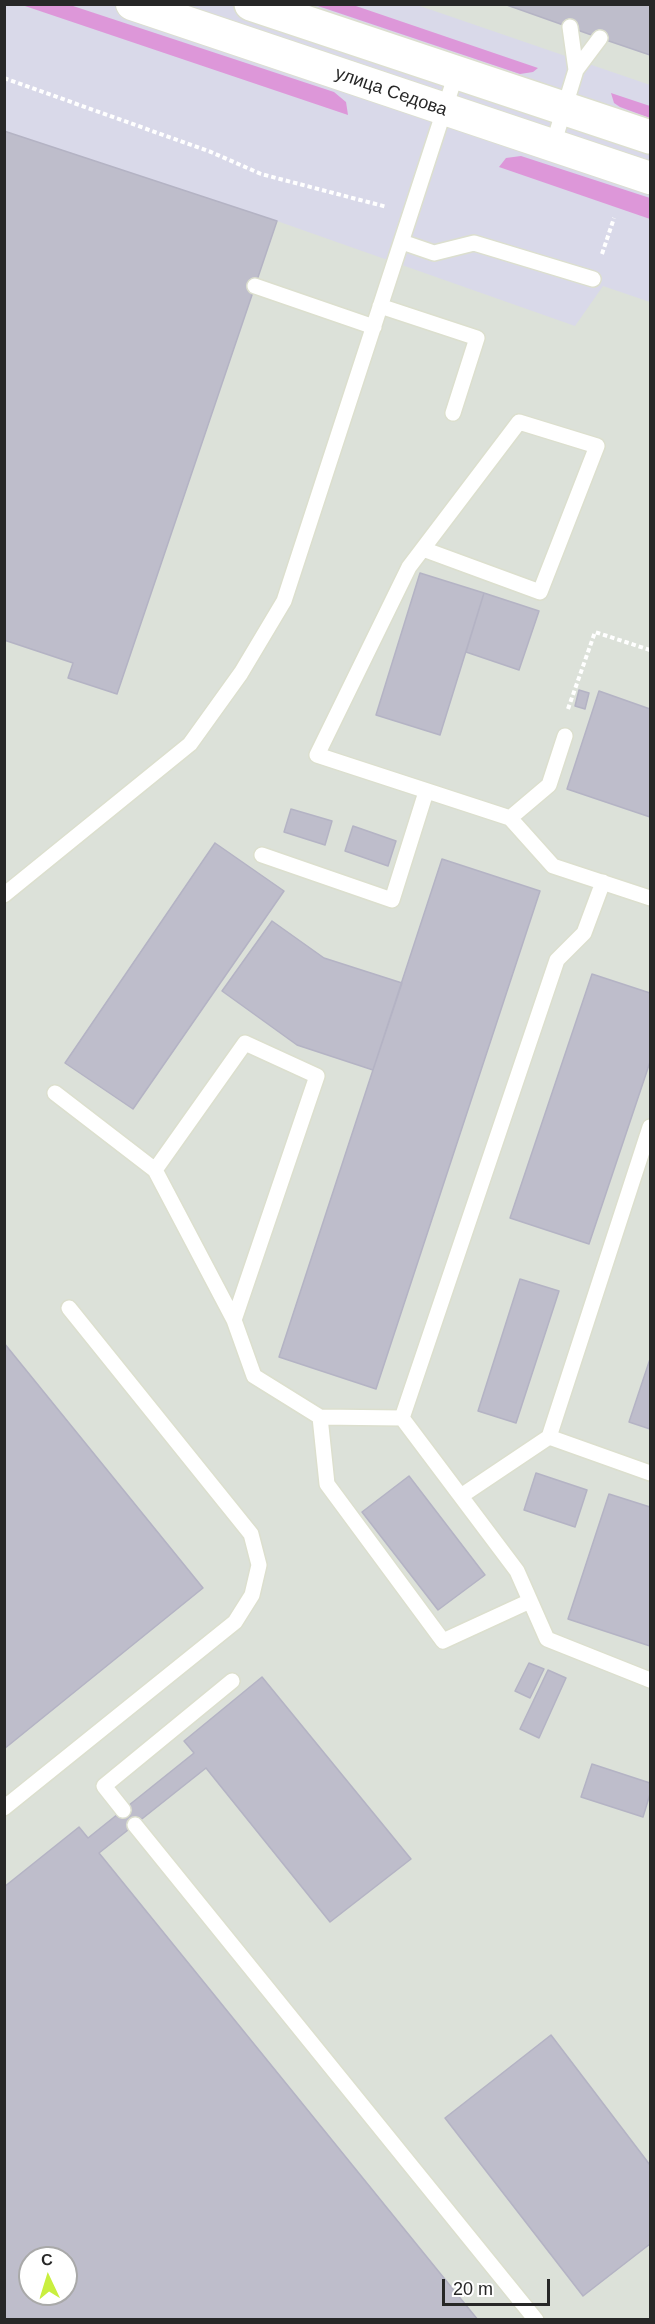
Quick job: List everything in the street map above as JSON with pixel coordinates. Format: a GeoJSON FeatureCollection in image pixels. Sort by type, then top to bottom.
{"type":"FeatureCollection","features":[{"type":"Feature","properties":{"kind":"street","name":"улица Седова"},"geometry":{"type":"LineString","coordinates":[[132,4],[651,178]]}},
{"type":"Feature","properties":{"kind":"street"},"geometry":{"type":"LineString","coordinates":[[251,4],[651,137]]}},
{"type":"Feature","properties":{"kind":"lane"},"geometry":{"type":"LineString","coordinates":[[570,27],[576,70]]}},
{"type":"Feature","properties":{"kind":"lane"},"geometry":{"type":"LineString","coordinates":[[553,145],[576,70],[600,38]]}},
{"type":"Feature","properties":{"kind":"lane"},"geometry":{"type":"LineString","coordinates":[[4,895],[190,744],[241,673],[284,601],[458,71]]}},
{"type":"Feature","properties":{"kind":"lane"},"geometry":{"type":"LineString","coordinates":[[402,242],[434,253],[474,243],[593,279]]}},
{"type":"Feature","properties":{"kind":"lane"},"geometry":{"type":"LineString","coordinates":[[255,286],[374,327]]}},
{"type":"Feature","properties":{"kind":"lane"},"geometry":{"type":"LineString","coordinates":[[380,306],[477,338],[453,413]]}},
{"type":"Feature","properties":{"kind":"lane"},"geometry":{"type":"LineString","coordinates":[[423,549],[540,592],[597,446],[519,422],[409,567],[317,756],[510,818],[553,866],[651,898]]}},
{"type":"Feature","properties":{"kind":"lane"},"geometry":{"type":"LineString","coordinates":[[510,818],[549,785],[565,736]]}},
{"type":"Feature","properties":{"kind":"lane"},"geometry":{"type":"LineString","coordinates":[[262,855],[392,900],[426,792]]}},
{"type":"Feature","properties":{"kind":"lane"},"geometry":{"type":"LineString","coordinates":[[402,1418],[557,960],[585,933],[603,882]]}},
{"type":"Feature","properties":{"kind":"lane"},"geometry":{"type":"LineString","coordinates":[[155,1170],[245,1043],[317,1076],[234,1320]]}},
{"type":"Feature","properties":{"kind":"lane"},"geometry":{"type":"LineString","coordinates":[[55,1093],[155,1170],[234,1320],[254,1376],[320,1418],[402,1418]]}},
{"type":"Feature","properties":{"kind":"lane"},"geometry":{"type":"LineString","coordinates":[[461,1496],[549,1437],[651,1127]]}},
{"type":"Feature","properties":{"kind":"lane"},"geometry":{"type":"LineString","coordinates":[[4,1808],[235,1622],[252,1595],[259,1565],[251,1534],[69,1308]]}},
{"type":"Feature","properties":{"kind":"lane"},"geometry":{"type":"LineString","coordinates":[[320,1418],[327,1484],[442,1641],[530,1601]]}},
{"type":"Feature","properties":{"kind":"lane"},"geometry":{"type":"LineString","coordinates":[[402,1418],[517,1570],[547,1640],[651,1680]]}},
{"type":"Feature","properties":{"kind":"lane"},"geometry":{"type":"LineString","coordinates":[[549,1437],[651,1473]]}},
{"type":"Feature","properties":{"kind":"lane"},"geometry":{"type":"LineString","coordinates":[[123,1810],[104,1786],[232,1681]]}},
{"type":"Feature","properties":{"kind":"lane"},"geometry":{"type":"LineString","coordinates":[[135,1825],[536,2319]]}},
{"type":"Feature","properties":{"kind":"path"},"geometry":{"type":"LineString","coordinates":[[4,78],[211,152],[261,174],[411,213]]}},
{"type":"Feature","properties":{"kind":"path"},"geometry":{"type":"LineString","coordinates":[[593,279],[614,218]]}},
{"type":"Feature","properties":{"kind":"path"},"geometry":{"type":"LineString","coordinates":[[565,736],[563,723],[595,632],[651,650]]}},
{"type":"Feature","properties":{"kind":"shaded area"},"geometry":{"type":"Polygon","coordinates":[[[22,5],[70,5],[334,92],[346,102],[348,115],[22,5]]]}},
{"type":"Feature","properties":{"kind":"shaded area"},"geometry":{"type":"Polygon","coordinates":[[[315,5],[353,5],[538,68],[533,72],[520,74],[315,5]]]}},
{"type":"Feature","properties":{"kind":"shaded area"},"geometry":{"type":"Polygon","coordinates":[[[417,5],[650,5],[650,85],[417,5]]]}},
{"type":"Feature","properties":{"kind":"shaded area"},"geometry":{"type":"Polygon","coordinates":[[[611,93],[650,106],[650,118],[620,107],[614,103],[611,93]]]}},
{"type":"Feature","properties":{"kind":"shaded area"},"geometry":{"type":"Polygon","coordinates":[[[5,131],[277,221],[575,326],[603,286],[650,302],[650,2319],[5,2320],[5,131]]]}},
{"type":"Feature","properties":{"kind":"shaded area"},"geometry":{"type":"Polygon","coordinates":[[[521,156],[650,198],[650,219],[499,167],[506,158],[521,156]]]}},
{"type":"Feature","properties":{"kind":"building"},"geometry":{"type":"Polygon","coordinates":[[[504,4],[650,4],[650,55],[600,38],[504,4]]]}},
{"type":"Feature","properties":{"kind":"building"},"geometry":{"type":"Polygon","coordinates":[[[4,131],[277,221],[117,694],[68,678],[73,663],[4,640],[4,131]]]}},
{"type":"Feature","properties":{"kind":"building"},"geometry":{"type":"Polygon","coordinates":[[[420,573],[484,593],[440,735],[376,715],[420,573]]]}},
{"type":"Feature","properties":{"kind":"building"},"geometry":{"type":"Polygon","coordinates":[[[484,593],[539,611],[519,670],[466,652],[484,593]]]}},
{"type":"Feature","properties":{"kind":"building"},"geometry":{"type":"Polygon","coordinates":[[[579,690],[589,693],[585,709],[575,706],[579,690]]]}},
{"type":"Feature","properties":{"kind":"building"},"geometry":{"type":"Polygon","coordinates":[[[599,691],[650,709],[650,817],[567,789],[599,691]]]}},
{"type":"Feature","properties":{"kind":"building"},"geometry":{"type":"Polygon","coordinates":[[[291,809],[332,821],[325,845],[284,832],[291,809]]]}},
{"type":"Feature","properties":{"kind":"building"},"geometry":{"type":"Polygon","coordinates":[[[353,826],[396,841],[388,866],[345,851],[353,826]]]}},
{"type":"Feature","properties":{"kind":"building"},"geometry":{"type":"Polygon","coordinates":[[[215,843],[284,891],[133,1109],[65,1063],[215,843]]]}},
{"type":"Feature","properties":{"kind":"building"},"geometry":{"type":"Polygon","coordinates":[[[442,859],[540,891],[376,1389],[279,1357],[442,859]]]}},
{"type":"Feature","properties":{"kind":"building"},"geometry":{"type":"Polygon","coordinates":[[[272,921],[324,958],[402,983],[373,1070],[297,1045],[222,991],[272,921]]]}},
{"type":"Feature","properties":{"kind":"building"},"geometry":{"type":"Polygon","coordinates":[[[592,974],[650,993],[650,1062],[589,1244],[510,1218],[592,974]]]}},
{"type":"Feature","properties":{"kind":"building"},"geometry":{"type":"Polygon","coordinates":[[[520,1279],[559,1291],[516,1423],[478,1411],[520,1279]]]}},
{"type":"Feature","properties":{"kind":"building"},"geometry":{"type":"Polygon","coordinates":[[[4,1343],[203,1588],[4,1749],[4,1343]]]}},
{"type":"Feature","properties":{"kind":"building"},"geometry":{"type":"Polygon","coordinates":[[[650,1359],[650,1429],[629,1422],[650,1359]]]}},
{"type":"Feature","properties":{"kind":"building"},"geometry":{"type":"Polygon","coordinates":[[[536,1473],[587,1490],[575,1527],[524,1510],[536,1473]]]}},
{"type":"Feature","properties":{"kind":"building"},"geometry":{"type":"Polygon","coordinates":[[[409,1476],[485,1575],[438,1610],[362,1512],[409,1476]]]}},
{"type":"Feature","properties":{"kind":"building"},"geometry":{"type":"Polygon","coordinates":[[[609,1494],[650,1507],[650,1646],[568,1619],[609,1494]]]}},
{"type":"Feature","properties":{"kind":"building"},"geometry":{"type":"Polygon","coordinates":[[[529,1663],[544,1669],[530,1698],[515,1691],[529,1663]]]}},
{"type":"Feature","properties":{"kind":"building"},"geometry":{"type":"Polygon","coordinates":[[[548,1670],[566,1678],[539,1738],[520,1729],[548,1670]]]}},
{"type":"Feature","properties":{"kind":"building"},"geometry":{"type":"Polygon","coordinates":[[[262,1677],[411,1859],[330,1922],[206,1768],[99,1853],[478,2320],[4,2320],[4,1887],[79,1827],[88,1838],[194,1753],[184,1741],[262,1677]]]}},
{"type":"Feature","properties":{"kind":"building"},"geometry":{"type":"Polygon","coordinates":[[[592,1764],[650,1783],[650,1794],[643,1817],[581,1797],[592,1764]]]}},
{"type":"Feature","properties":{"kind":"building"},"geometry":{"type":"Polygon","coordinates":[[[551,2035],[650,2165],[650,2244],[583,2296],[445,2118],[551,2035]]]}}]}
